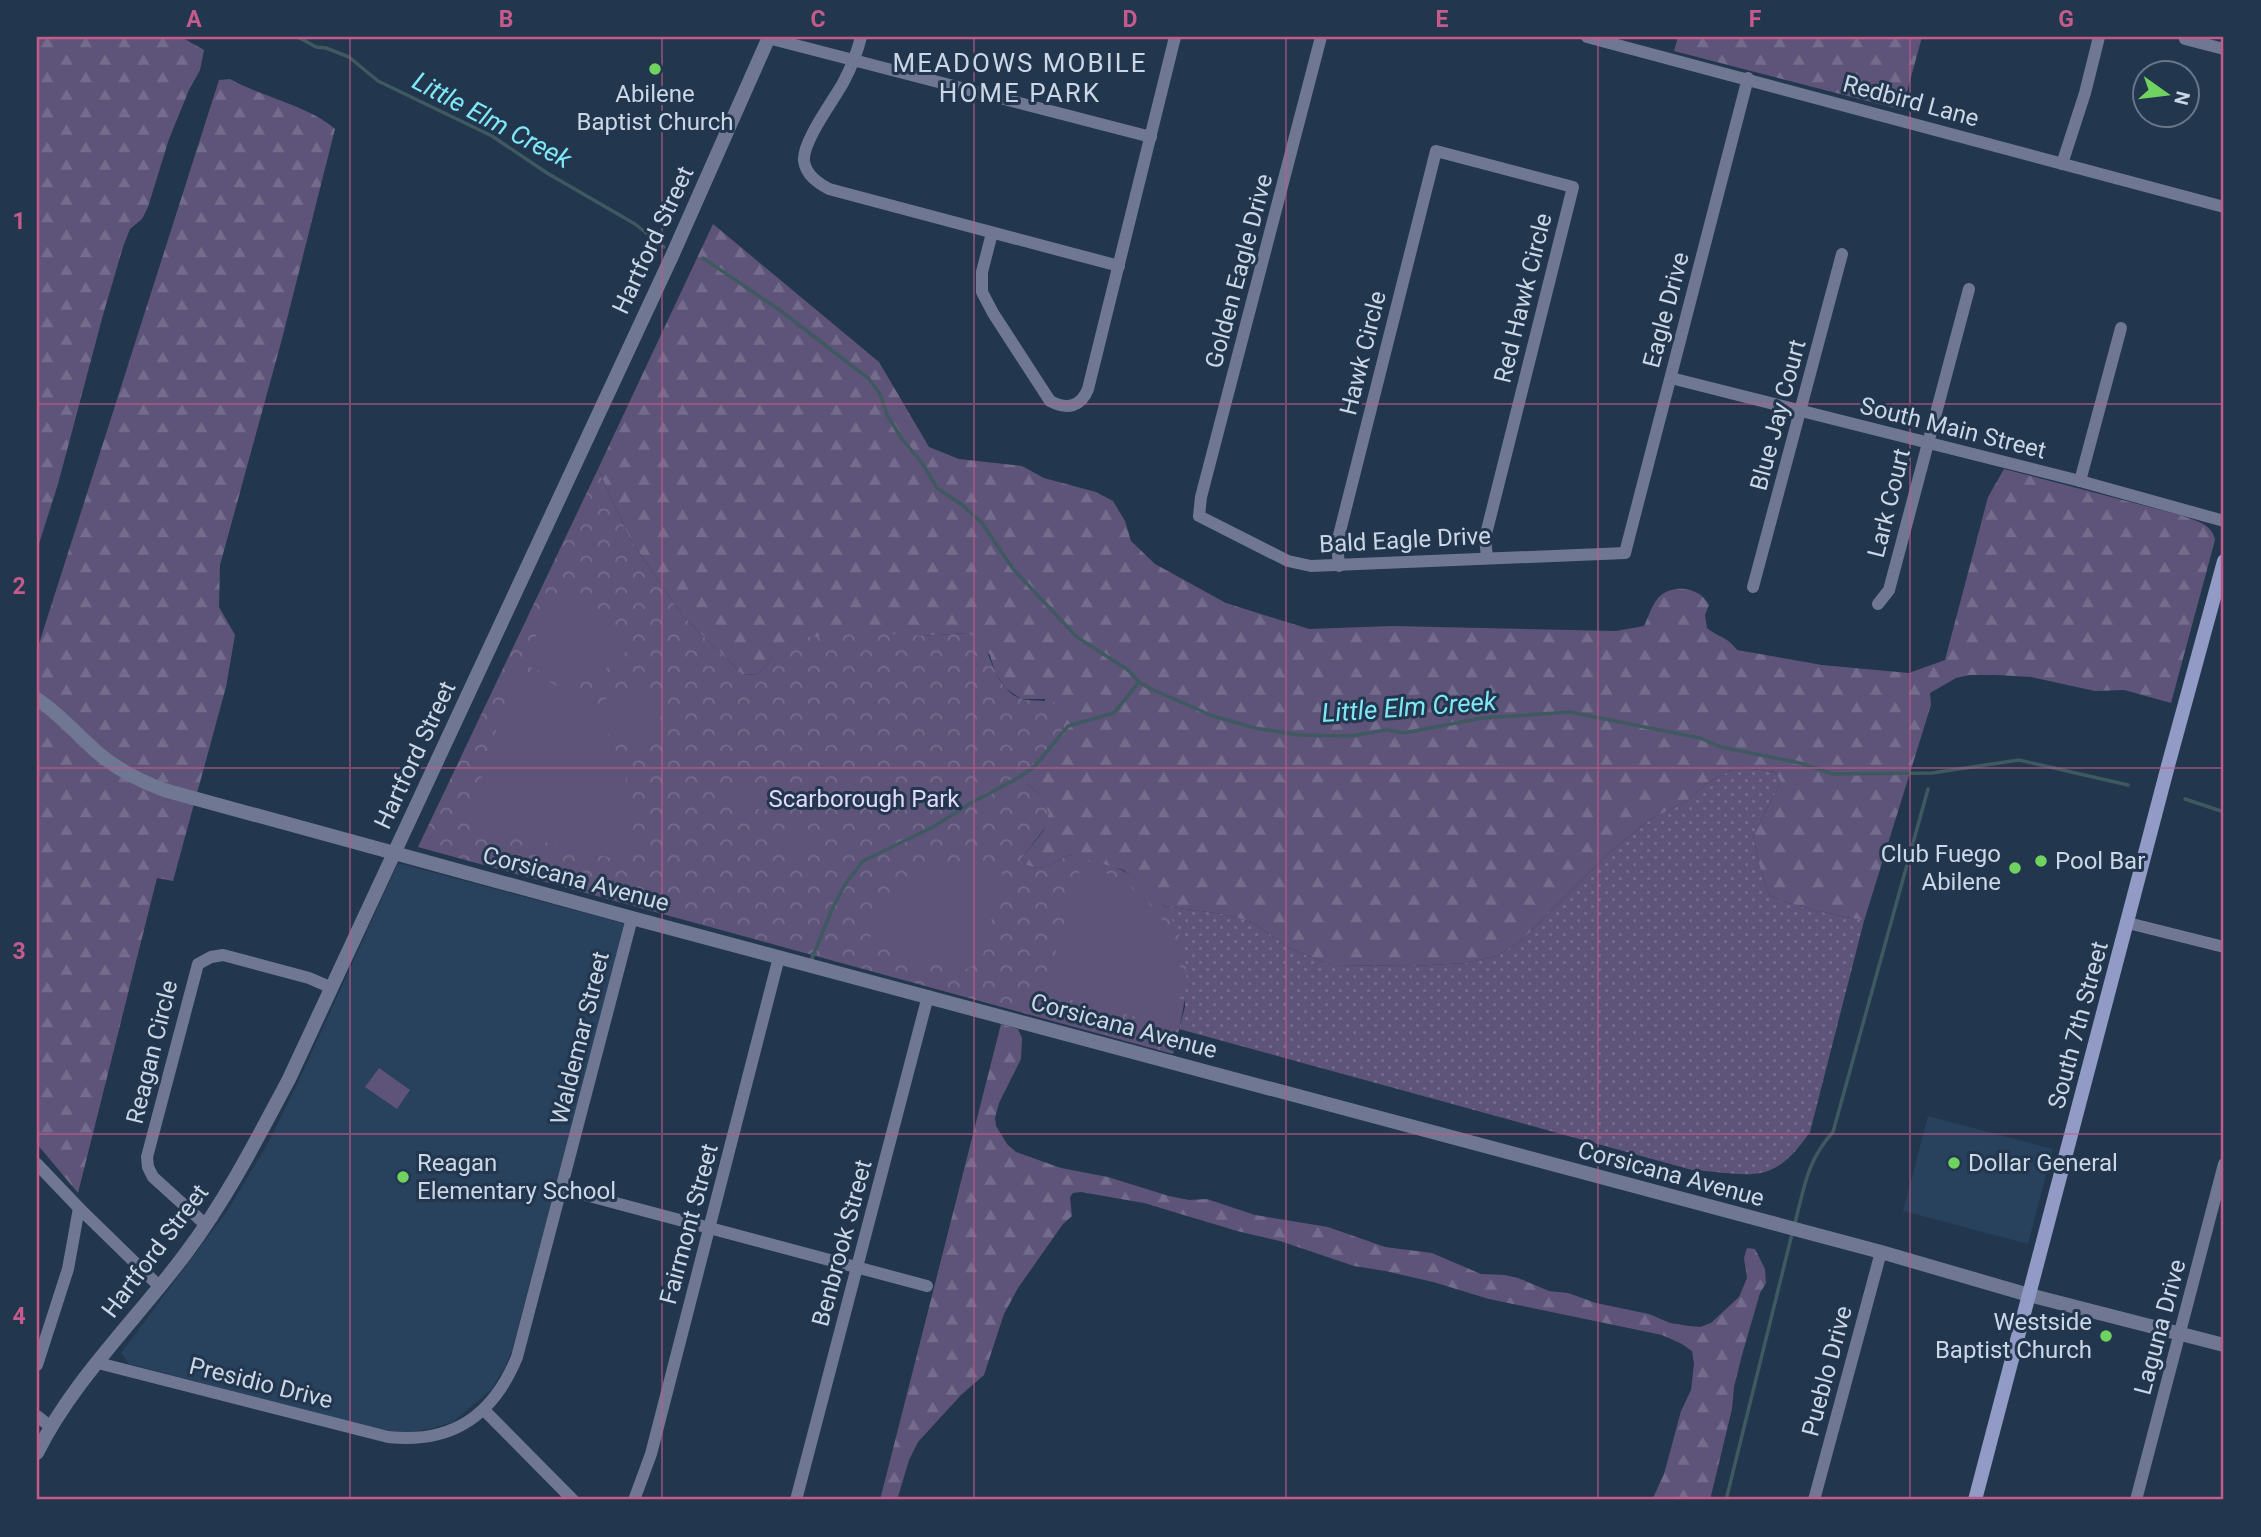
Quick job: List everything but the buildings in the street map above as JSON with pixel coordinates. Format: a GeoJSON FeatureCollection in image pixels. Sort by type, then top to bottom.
{"type":"FeatureCollection","features":[{"type":"Feature","properties":{"kind":"main road","name":"South 7th Street"},"geometry":{"type":"LineString","coordinates":[[1975,1500],[2224,561]]}},
{"type":"Feature","properties":{"kind":"street"},"geometry":{"type":"LineString","coordinates":[[769,37],[1151,137]]}},
{"type":"Feature","properties":{"kind":"street","name":"Hartford Street"},"geometry":{"type":"LineString","coordinates":[[37,1451],[51,1427],[98,1363],[206,1225],[250,1154],[332,988],[666,269],[769,37]]}},
{"type":"Feature","properties":{"kind":"street"},"geometry":{"type":"LineString","coordinates":[[861,37],[854,60],[806,147],[804,161],[816,182],[829,189],[1119,265]]}},
{"type":"Feature","properties":{"kind":"street"},"geometry":{"type":"LineString","coordinates":[[992,233],[982,272],[982,292],[1050,401],[1059,406],[1070,407],[1085,398],[1175,37]]}},
{"type":"Feature","properties":{"kind":"street","name":"Golden Eagle Drive"},"geometry":{"type":"LineString","coordinates":[[1199,516],[1321,37]]}},
{"type":"Feature","properties":{"kind":"street","name":"Redbird Lane"},"geometry":{"type":"LineString","coordinates":[[1587,37],[2224,207]]}},
{"type":"Feature","properties":{"kind":"street"},"geometry":{"type":"LineString","coordinates":[[2062,164],[2085,93],[2099,37]]}},
{"type":"Feature","properties":{"kind":"street"},"geometry":{"type":"LineString","coordinates":[[2185,39],[2224,49]]}},
{"type":"Feature","properties":{"kind":"street","name":"Eagle Drive"},"geometry":{"type":"LineString","coordinates":[[1625,553],[1748,78]]}},
{"type":"Feature","properties":{"kind":"street","name":"Red Hawk Circle"},"geometry":{"type":"LineString","coordinates":[[1436,151],[1573,187],[1485,538],[1486,557]]}},
{"type":"Feature","properties":{"kind":"street","name":"Hawk Circle"},"geometry":{"type":"LineString","coordinates":[[1339,566],[1337,543],[1436,151]]}},
{"type":"Feature","properties":{"kind":"street","name":"Blue Jay Court"},"geometry":{"type":"LineString","coordinates":[[1753,587],[1842,254]]}},
{"type":"Feature","properties":{"kind":"street","name":"Lark Court"},"geometry":{"type":"LineString","coordinates":[[1878,604],[1889,590],[1969,289]]}},
{"type":"Feature","properties":{"kind":"street"},"geometry":{"type":"LineString","coordinates":[[2080,481],[2121,328]]}},
{"type":"Feature","properties":{"kind":"street","name":"South Main Street"},"geometry":{"type":"LineString","coordinates":[[1671,378],[2080,481],[2224,521]]}},
{"type":"Feature","properties":{"kind":"street","name":"Bald Eagle Drive"},"geometry":{"type":"LineString","coordinates":[[1199,516],[1288,561],[1311,566],[1625,553]]}},
{"type":"Feature","properties":{"kind":"street","name":"Corsicana Avenue"},"geometry":{"type":"LineString","coordinates":[[37,699],[60,716],[99,754],[141,782],[632,918],[1881,1252],[2029,1295],[2224,1345]]}},
{"type":"Feature","properties":{"kind":"street","name":"Waldemar Street"},"geometry":{"type":"LineString","coordinates":[[414,1439],[424,1439],[448,1431],[484,1410],[500,1391],[517,1357],[632,918]]}},
{"type":"Feature","properties":{"kind":"street"},"geometry":{"type":"LineString","coordinates":[[2128,923],[2224,947]]}},
{"type":"Feature","properties":{"kind":"street","name":"Reagan Circle"},"geometry":{"type":"LineString","coordinates":[[206,1225],[153,1177],[147,1157],[198,964],[211,957],[223,955],[309,978],[332,988]]}},
{"type":"Feature","properties":{"kind":"street","name":"Fairmont Street"},"geometry":{"type":"LineString","coordinates":[[634,1500],[651,1454],[779,957]]}},
{"type":"Feature","properties":{"kind":"street","name":"Benbrook Street"},"geometry":{"type":"LineString","coordinates":[[796,1500],[928,996]]}},
{"type":"Feature","properties":{"kind":"street"},"geometry":{"type":"LineString","coordinates":[[37,1164],[160,1287]]}},
{"type":"Feature","properties":{"kind":"street","name":"Laguna Drive"},"geometry":{"type":"LineString","coordinates":[[2136,1500],[2224,1164]]}},
{"type":"Feature","properties":{"kind":"street"},"geometry":{"type":"LineString","coordinates":[[563,1189],[927,1286]]}},
{"type":"Feature","properties":{"kind":"street"},"geometry":{"type":"LineString","coordinates":[[37,1365],[68,1269],[79,1208]]}},
{"type":"Feature","properties":{"kind":"street","name":"Pueblo Drive"},"geometry":{"type":"LineString","coordinates":[[1814,1500],[1881,1252]]}},
{"type":"Feature","properties":{"kind":"street","name":"Presidio Drive"},"geometry":{"type":"LineString","coordinates":[[98,1363],[388,1437],[414,1439]]}},
{"type":"Feature","properties":{"kind":"street"},"geometry":{"type":"LineString","coordinates":[[484,1410],[573,1500]]}},
{"type":"Feature","properties":{"kind":"street"},"geometry":{"type":"LineString","coordinates":[[37,1416],[51,1427]]}},
{"type":"Feature","properties":{"kind":"shaded area","name":"Reagan Elementary School"},"geometry":{"type":"Polygon","coordinates":[[[398,863],[626,924],[512,1350],[505,1367],[491,1390],[453,1422],[406,1433],[379,1429],[129,1364],[121,1353],[227,1211],[268,1143],[398,863]]]}},
{"type":"Feature","properties":{"kind":"shaded area"},"geometry":{"type":"Polygon","coordinates":[[[1928,1116],[2053,1149],[2028,1244],[1903,1211],[1928,1116]]]}},
{"type":"Feature","properties":{"kind":"green space"},"geometry":{"type":"Polygon","coordinates":[[[37,37],[181,37],[204,50],[200,70],[169,139],[148,207],[142,219],[130,229],[123,247],[58,484],[37,550],[37,37]]]}},
{"type":"Feature","properties":{"kind":"green space"},"geometry":{"type":"Polygon","coordinates":[[[1678,37],[1922,37],[1902,110],[1674,51],[1678,37]]]}},
{"type":"Feature","properties":{"kind":"green space"},"geometry":{"type":"Polygon","coordinates":[[[230,79],[312,114],[335,129],[282,339],[220,565],[219,607],[235,635],[226,687],[173,881],[157,878],[78,1193],[37,1144],[37,650],[219,80],[230,79]]]}},
{"type":"Feature","properties":{"kind":"green space"},"geometry":{"type":"Polygon","coordinates":[[[713,224],[879,362],[929,447],[959,459],[1022,466],[1044,478],[1096,492],[1113,501],[1125,521],[1131,541],[1155,564],[1226,603],[1309,629],[1392,626],[1616,631],[1644,626],[1660,596],[1673,590],[1687,589],[1700,595],[1709,605],[1705,615],[1707,628],[1730,642],[1737,650],[1822,665],[1909,673],[1945,660],[1988,497],[2004,469],[2180,515],[2207,526],[2215,540],[2171,703],[2124,690],[2095,691],[2031,677],[1996,675],[1956,678],[1930,693],[1931,705],[1864,921],[1804,907],[1769,895],[1753,835],[1781,782],[1775,772],[1737,767],[1707,783],[1687,801],[1651,819],[1611,851],[1521,941],[1497,956],[1465,963],[1414,966],[1331,965],[1291,949],[1252,922],[1222,914],[1164,906],[1139,881],[1123,870],[1069,855],[1043,867],[1026,865],[1022,858],[1044,830],[1041,796],[1027,784],[1028,769],[1043,751],[1045,699],[1021,699],[1005,688],[995,672],[990,655],[967,633],[924,636],[773,657],[757,675],[742,674],[682,615],[630,539],[598,469],[713,224]]]}},
{"type":"Feature","properties":{"kind":"green space","name":"Scarborough Park"},"geometry":{"type":"Polygon","coordinates":[[[598,469],[630,539],[682,615],[742,674],[757,675],[773,657],[799,638],[859,632],[924,636],[967,633],[981,639],[1000,680],[1011,693],[1023,699],[1057,703],[1066,733],[1055,746],[1037,758],[1029,772],[1027,784],[1041,796],[1049,813],[1044,829],[1022,858],[1026,865],[1038,868],[1069,855],[1102,863],[1131,876],[1159,900],[1172,918],[1185,955],[1185,994],[1173,1054],[418,847],[598,469]]]}},
{"type":"Feature","properties":{"kind":"green space"},"geometry":{"type":"Polygon","coordinates":[[[575,599],[633,643],[609,666],[583,677],[554,676],[524,663],[544,617],[559,609],[566,600],[575,599]]]}},
{"type":"Feature","properties":{"kind":"green space"},"geometry":{"type":"Polygon","coordinates":[[[515,669],[536,676],[577,699],[595,717],[609,738],[627,785],[630,811],[625,861],[489,829],[477,819],[474,804],[515,669]]]}},
{"type":"Feature","properties":{"kind":"green space"},"geometry":{"type":"Polygon","coordinates":[[[639,686],[670,693],[646,755],[640,756],[608,734],[591,711],[613,693],[639,686]]]}},
{"type":"Feature","properties":{"kind":"green space"},"geometry":{"type":"Polygon","coordinates":[[[1737,767],[1775,772],[1781,782],[1753,835],[1769,895],[1804,907],[1864,921],[1810,1132],[1797,1150],[1772,1169],[1746,1174],[1692,1170],[1179,1029],[1185,1007],[1180,938],[1164,906],[1222,914],[1252,922],[1291,949],[1331,965],[1414,966],[1465,963],[1497,956],[1521,941],[1611,851],[1651,819],[1687,801],[1707,783],[1737,767]]]}},
{"type":"Feature","properties":{"kind":"green space"},"geometry":{"type":"Polygon","coordinates":[[[736,782],[770,790],[765,811],[731,802],[736,782]]]}},
{"type":"Feature","properties":{"kind":"green space"},"geometry":{"type":"Polygon","coordinates":[[[788,833],[807,838],[801,861],[782,856],[788,833]]]}},
{"type":"Feature","properties":{"kind":"green space"},"geometry":{"type":"Polygon","coordinates":[[[984,861],[1004,865],[983,956],[974,965],[963,971],[868,943],[887,905],[911,880],[942,866],[984,861]]]}},
{"type":"Feature","properties":{"kind":"green space"},"geometry":{"type":"Polygon","coordinates":[[[1081,866],[1118,879],[1134,890],[1149,903],[1171,935],[1181,973],[1174,1027],[1051,994],[1046,986],[1081,866]]]}},
{"type":"Feature","properties":{"kind":"green space"},"geometry":{"type":"Polygon","coordinates":[[[1001,1024],[1018,1029],[1022,1038],[1021,1059],[999,1103],[996,1126],[1007,1144],[1016,1152],[1061,1168],[1108,1177],[1169,1196],[1189,1200],[1207,1199],[1255,1215],[1328,1227],[1385,1247],[1432,1253],[1481,1274],[1518,1278],[1549,1291],[1568,1293],[1596,1303],[1689,1326],[1700,1327],[1711,1323],[1739,1297],[1747,1278],[1744,1258],[1747,1248],[1755,1249],[1765,1269],[1766,1283],[1760,1293],[1742,1355],[1710,1500],[1652,1500],[1664,1474],[1681,1411],[1691,1390],[1694,1364],[1692,1351],[1682,1344],[1662,1335],[1489,1299],[1433,1282],[1354,1266],[1280,1241],[1144,1203],[1081,1192],[1073,1193],[1070,1197],[1072,1216],[1063,1224],[1018,1288],[1004,1314],[984,1375],[961,1395],[918,1442],[909,1460],[897,1500],[880,1500],[1001,1024]]]}},
{"type":"Feature","properties":{"kind":"green space"},"geometry":{"type":"Polygon","coordinates":[[[379,1068],[410,1090],[397,1109],[365,1087],[379,1068]]]}},
{"type":"Feature","properties":{"kind":"waterway","name":"Little Elm Creek"},"geometry":{"type":"LineString","coordinates":[[298,37],[316,47],[349,57],[378,81],[492,136],[547,173],[635,224],[664,247]]}},
{"type":"Feature","properties":{"kind":"waterway","name":"Little Elm Creek"},"geometry":{"type":"LineString","coordinates":[[703,258],[781,311],[869,379],[880,394],[887,415],[937,488],[961,504],[982,523],[1013,569],[1077,637],[1128,670],[1149,688],[1213,716],[1255,728],[1299,735],[1350,736],[1387,730],[1404,733],[1482,718],[1570,712],[1700,738],[1721,747],[1800,763],[1833,774],[1932,773],[2019,760],[2128,785]]}},
{"type":"Feature","properties":{"kind":"waterway"},"geometry":{"type":"LineString","coordinates":[[810,963],[833,907],[846,883],[863,861],[933,827],[1018,778],[1034,767],[1068,726],[1114,713],[1139,682]]}},
{"type":"Feature","properties":{"kind":"waterway"},"geometry":{"type":"LineString","coordinates":[[1794,1227],[1811,1165],[1833,1132],[1928,789]]}},
{"type":"Feature","properties":{"kind":"waterway","name":"Little Elm Creek"},"geometry":{"type":"LineString","coordinates":[[2185,799],[2224,812]]}},
{"type":"Feature","properties":{"kind":"waterway"},"geometry":{"type":"LineString","coordinates":[[1726,1500],[1792,1234]]}},
{"type":"Feature","properties":{"kind":"place","name":"Abilene Baptist Church"},"geometry":{"type":"Point","coordinates":[655,69]}},
{"type":"Feature","properties":{"kind":"place","name":"Pool Bar"},"geometry":{"type":"Point","coordinates":[2041,861]}},
{"type":"Feature","properties":{"kind":"place","name":"Club Fuego Abilene"},"geometry":{"type":"Point","coordinates":[2015,868]}},
{"type":"Feature","properties":{"kind":"place","name":"Dollar General"},"geometry":{"type":"Point","coordinates":[1954,1163]}},
{"type":"Feature","properties":{"kind":"place","name":"Reagan Elementary School"},"geometry":{"type":"Point","coordinates":[403,1177]}},
{"type":"Feature","properties":{"kind":"place","name":"Westside Baptist Church"},"geometry":{"type":"Point","coordinates":[2106,1336]}},
{"type":"Feature","properties":{"kind":"district","name":"MEADOWS MOBILE HOME PARK"},"geometry":{"type":"Point","coordinates":[1020,78]}}]}
